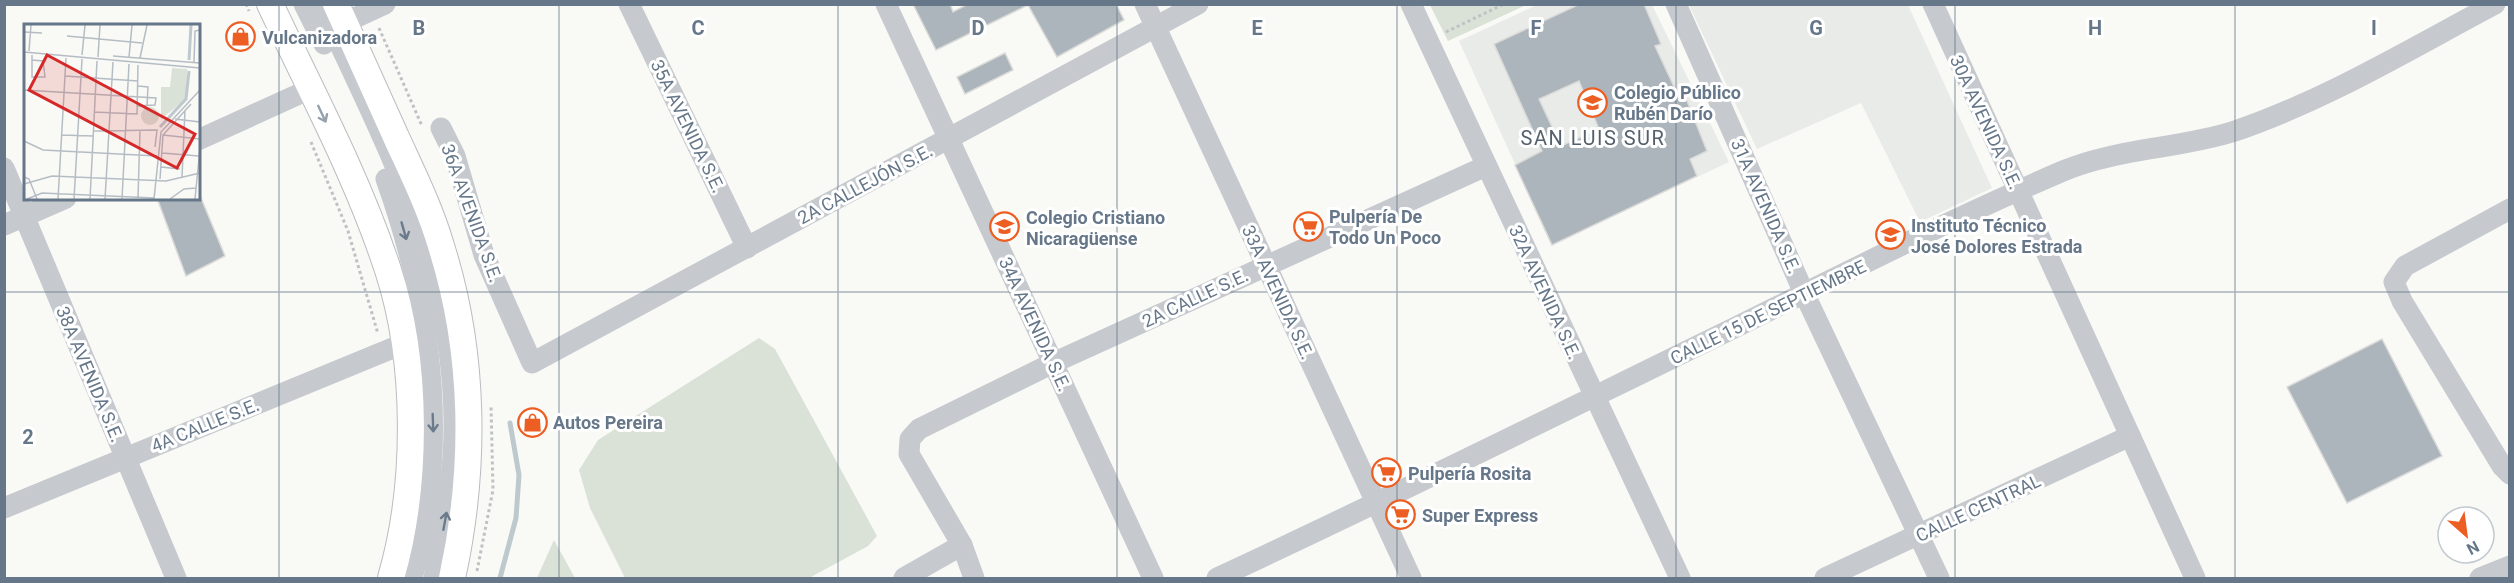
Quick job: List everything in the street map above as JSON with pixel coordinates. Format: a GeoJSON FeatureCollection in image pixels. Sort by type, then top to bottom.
{"type":"FeatureCollection","features":[{"type":"Feature","properties":{"kind":"main road"},"geometry":{"type":"LineString","coordinates":[[260,10],[310,89],[358,194],[388,270],[405,343],[410,388],[408,472],[402,527],[391,579]]}},
{"type":"Feature","properties":{"kind":"main road"},"geometry":{"type":"LineString","coordinates":[[340,14],[418,185],[441,245],[453,293],[466,363],[470,427],[465,496],[452,579]]}},
{"type":"Feature","properties":{"kind":"street"},"geometry":{"type":"LineString","coordinates":[[304,4],[383,169],[402,224],[426,322],[434,428],[426,516],[412,579]]}},
{"type":"Feature","properties":{"kind":"street"},"geometry":{"type":"LineString","coordinates":[[321,4],[416,214],[440,294],[450,355],[453,456],[445,520],[434,579]]}},
{"type":"Feature","properties":{"kind":"street"},"geometry":{"type":"LineString","coordinates":[[340,14],[385,4]]}},
{"type":"Feature","properties":{"kind":"street","name":"35A AVENIDA S.E."},"geometry":{"type":"LineString","coordinates":[[629,4],[747,248]]}},
{"type":"Feature","properties":{"kind":"street","name":"34A AVENIDA S.E."},"geometry":{"type":"LineString","coordinates":[[886,4],[1153,579]]}},
{"type":"Feature","properties":{"kind":"street","name":"33A AVENIDA S.E."},"geometry":{"type":"LineString","coordinates":[[1145,4],[1411,579]]}},
{"type":"Feature","properties":{"kind":"street","name":"2A CALLEJÓN S.E."},"geometry":{"type":"LineString","coordinates":[[532,363],[1198,4]]}},
{"type":"Feature","properties":{"kind":"street","name":"32A AVENIDA S.E."},"geometry":{"type":"LineString","coordinates":[[1411,4],[1680,579]]}},
{"type":"Feature","properties":{"kind":"street","name":"31A AVENIDA S.E."},"geometry":{"type":"LineString","coordinates":[[1676,4],[1804,293],[1939,579]]}},
{"type":"Feature","properties":{"kind":"street","name":"30A AVENIDA S.E."},"geometry":{"type":"LineString","coordinates":[[1933,4],[2195,579]]}},
{"type":"Feature","properties":{"kind":"street","name":"CALLE 15 DE SEPTIEMBRE"},"geometry":{"type":"LineString","coordinates":[[1217,579],[1376,504],[1804,293],[2067,169],[2118,154],[2189,143],[2232,132],[2294,109],[2495,4]]}},
{"type":"Feature","properties":{"kind":"street"},"geometry":{"type":"LineString","coordinates":[[200,139],[310,89]]}},
{"type":"Feature","properties":{"kind":"street","name":"36A AVENIDA S.E."},"geometry":{"type":"LineString","coordinates":[[441,128],[455,156],[484,255],[532,363]]}},
{"type":"Feature","properties":{"kind":"street","name":"2A CALLE S.E."},"geometry":{"type":"LineString","coordinates":[[962,545],[909,454],[910,439],[919,429],[1053,363],[1486,166]]}},
{"type":"Feature","properties":{"kind":"street","name":"38A AVENIDA S.E."},"geometry":{"type":"LineString","coordinates":[[4,168],[176,579]]}},
{"type":"Feature","properties":{"kind":"street"},"geometry":{"type":"LineString","coordinates":[[4,225],[61,200]]}},
{"type":"Feature","properties":{"kind":"street"},"geometry":{"type":"LineString","coordinates":[[2510,209],[2405,266],[2394,282],[2402,301],[2502,466],[2510,474]]}},
{"type":"Feature","properties":{"kind":"street","name":"4A CALLE S.E."},"geometry":{"type":"LineString","coordinates":[[4,507],[405,343]]}},
{"type":"Feature","properties":{"kind":"street","name":"CALLE CENTRAL"},"geometry":{"type":"LineString","coordinates":[[1824,579],[2130,436]]}},
{"type":"Feature","properties":{"kind":"street"},"geometry":{"type":"LineString","coordinates":[[904,579],[962,545],[974,579]]}},
{"type":"Feature","properties":{"kind":"street"},"geometry":{"type":"LineString","coordinates":[[2480,579],[2510,566]]}},
{"type":"Feature","properties":{"kind":"path"},"geometry":{"type":"LineString","coordinates":[[246,4],[260,10]]}},
{"type":"Feature","properties":{"kind":"path"},"geometry":{"type":"LineString","coordinates":[[1427,40],[1504,4]]}},
{"type":"Feature","properties":{"kind":"path"},"geometry":{"type":"LineString","coordinates":[[310,141],[348,231],[382,353]]}},
{"type":"Feature","properties":{"kind":"shaded area"},"geometry":{"type":"Polygon","coordinates":[[[1430,5],[1526,5],[1448,41],[1430,5]]]}},
{"type":"Feature","properties":{"kind":"shaded area","name":"Colegio Público Rubén Darío"},"geometry":{"type":"Polygon","coordinates":[[[1537,5],[1652,5],[1729,162],[1552,245],[1459,41],[1537,5]]]}},
{"type":"Feature","properties":{"kind":"shaded area"},"geometry":{"type":"Polygon","coordinates":[[[1689,5],[1908,5],[1992,188],[1920,222],[1861,103],[1757,149],[1689,5]]]}},
{"type":"Feature","properties":{"kind":"shaded area"},"geometry":{"type":"Polygon","coordinates":[[[759,338],[775,349],[877,536],[868,546],[809,578],[625,578],[590,508],[579,470],[598,440],[759,338]]]}},
{"type":"Feature","properties":{"kind":"shaded area"},"geometry":{"type":"Polygon","coordinates":[[[554,540],[575,578],[537,578],[554,540]]]}},
{"type":"Feature","properties":{"kind":"building"},"geometry":{"type":"Polygon","coordinates":[[[913,4],[950,4],[953,12],[968,4],[1116,4],[1124,20],[1057,57],[1028,5],[936,50],[913,4]]]}},
{"type":"Feature","properties":{"kind":"building","name":"Colegio Público Rubén Darío"},"geometry":{"type":"Polygon","coordinates":[[[1580,4],[1644,4],[1661,44],[1655,46],[1677,93],[1683,91],[1707,151],[1690,159],[1697,176],[1552,245],[1515,165],[1542,151],[1494,44],[1580,4]],[[1579,81],[1539,99],[1561,146],[1599,129],[1579,81]]]}},
{"type":"Feature","properties":{"kind":"building"},"geometry":{"type":"Polygon","coordinates":[[[1005,53],[1013,70],[965,94],[957,77],[1005,53]]]}},
{"type":"Feature","properties":{"kind":"building"},"geometry":{"type":"Polygon","coordinates":[[[201,198],[225,256],[186,276],[158,200],[200,200],[201,198]]]}},
{"type":"Feature","properties":{"kind":"building"},"geometry":{"type":"Polygon","coordinates":[[[2382,339],[2442,456],[2347,503],[2287,387],[2382,339]]]}},
{"type":"Feature","properties":{"kind":"waterway"},"geometry":{"type":"LineString","coordinates":[[500,578],[516,518],[519,475],[510,423]]}},
{"type":"Feature","properties":{"kind":"place","name":"Vulcanizadora"},"geometry":{"type":"Point","coordinates":[241,37]}},
{"type":"Feature","properties":{"kind":"place","name":"Colegio Público Rubén Darío"},"geometry":{"type":"Point","coordinates":[1593,102]}},
{"type":"Feature","properties":{"kind":"place","name":"Pulpería De Todo Un Poco"},"geometry":{"type":"Point","coordinates":[1308,226]}},
{"type":"Feature","properties":{"kind":"place","name":"Colegio Cristiano Nicaragüense"},"geometry":{"type":"Point","coordinates":[1005,227]}},
{"type":"Feature","properties":{"kind":"place","name":"Instituto Técnico José Dolores Estrada"},"geometry":{"type":"Point","coordinates":[1890,235]}},
{"type":"Feature","properties":{"kind":"place","name":"Autos Pereira"},"geometry":{"type":"Point","coordinates":[532,422]}},
{"type":"Feature","properties":{"kind":"place","name":"Pulpería Rosita"},"geometry":{"type":"Point","coordinates":[1387,473]}},
{"type":"Feature","properties":{"kind":"place","name":"Super Express"},"geometry":{"type":"Point","coordinates":[1401,515]}},
{"type":"Feature","properties":{"kind":"district","name":"SAN LUIS SUR"},"geometry":{"type":"Point","coordinates":[1593,138]}}]}
